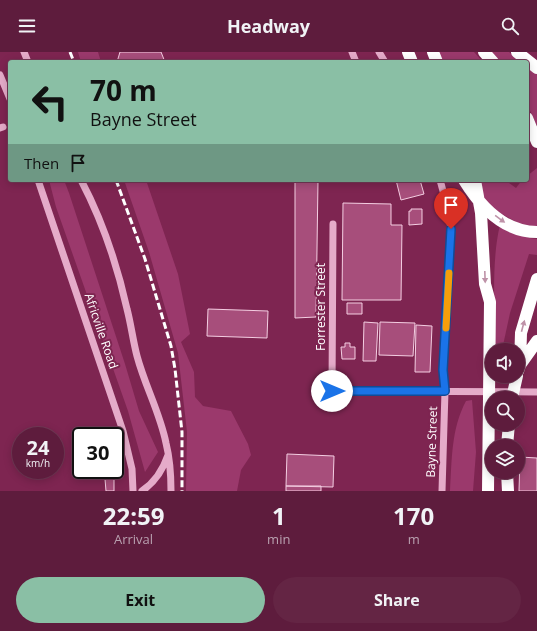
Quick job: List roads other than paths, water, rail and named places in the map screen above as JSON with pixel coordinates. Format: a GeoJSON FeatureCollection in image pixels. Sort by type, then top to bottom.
{"type":"FeatureCollection","features":[{"type":"Feature","properties":{"kind":"highway"},"geometry":{"type":"LineString","coordinates":[[484,52],[491,60]]}},
{"type":"Feature","properties":{"kind":"highway"},"geometry":{"type":"LineString","coordinates":[[517,52],[527,60]]}},
{"type":"Feature","properties":{"kind":"highway"},"geometry":{"type":"LineString","coordinates":[[529,62],[537,68]]}},
{"type":"Feature","properties":{"kind":"highway"},"geometry":{"type":"LineString","coordinates":[[529,122],[536,138]]}},
{"type":"Feature","properties":{"kind":"highway"},"geometry":{"type":"LineString","coordinates":[[465,182],[481,203],[505,223],[518,229],[537,232]]}},
{"type":"Feature","properties":{"kind":"highway"},"geometry":{"type":"LineString","coordinates":[[475,182],[481,213],[485,284],[490,302],[490,416],[488,491]]}},
{"type":"Feature","properties":{"kind":"highway"},"geometry":{"type":"LineString","coordinates":[[520,343],[521,333],[537,279]]}},
{"type":"Feature","properties":{"kind":"highway"},"geometry":{"type":"LineString","coordinates":[[525,359],[537,341]]}},
{"type":"Feature","properties":{"kind":"highway"},"geometry":{"type":"LineString","coordinates":[[508,479],[508,491]]}},
{"type":"Feature","properties":{"kind":"street"},"geometry":{"type":"LineString","coordinates":[[0,75],[8,94]]}},
{"type":"Feature","properties":{"kind":"street","name":"Africville Road"},"geometry":{"type":"LineString","coordinates":[[39,182],[123,431],[132,469],[133,491]]}},
{"type":"Feature","properties":{"kind":"street"},"geometry":{"type":"LineString","coordinates":[[82,182],[101,223],[127,309],[144,383],[156,411],[168,453],[171,469],[171,491]]}},
{"type":"Feature","properties":{"kind":"street","name":"Bayne Street"},"geometry":{"type":"LineString","coordinates":[[441,182],[448,209],[451,229],[443,370],[445,391],[442,491]]}},
{"type":"Feature","properties":{"kind":"street","name":"Forrester Street"},"geometry":{"type":"LineString","coordinates":[[333,224],[332,391],[445,391]]}},
{"type":"Feature","properties":{"kind":"street"},"geometry":{"type":"LineString","coordinates":[[445,391],[537,392]]}},
{"type":"Feature","properties":{"kind":"street"},"geometry":{"type":"LineString","coordinates":[[142,491],[155,479],[164,467],[168,453]]}},
{"type":"Feature","properties":{"kind":"railway"},"geometry":{"type":"LineString","coordinates":[[70,52],[73,60]]}},
{"type":"Feature","properties":{"kind":"railway"},"geometry":{"type":"LineString","coordinates":[[117,182],[145,259],[171,346],[182,432],[182,491]]}}]}
